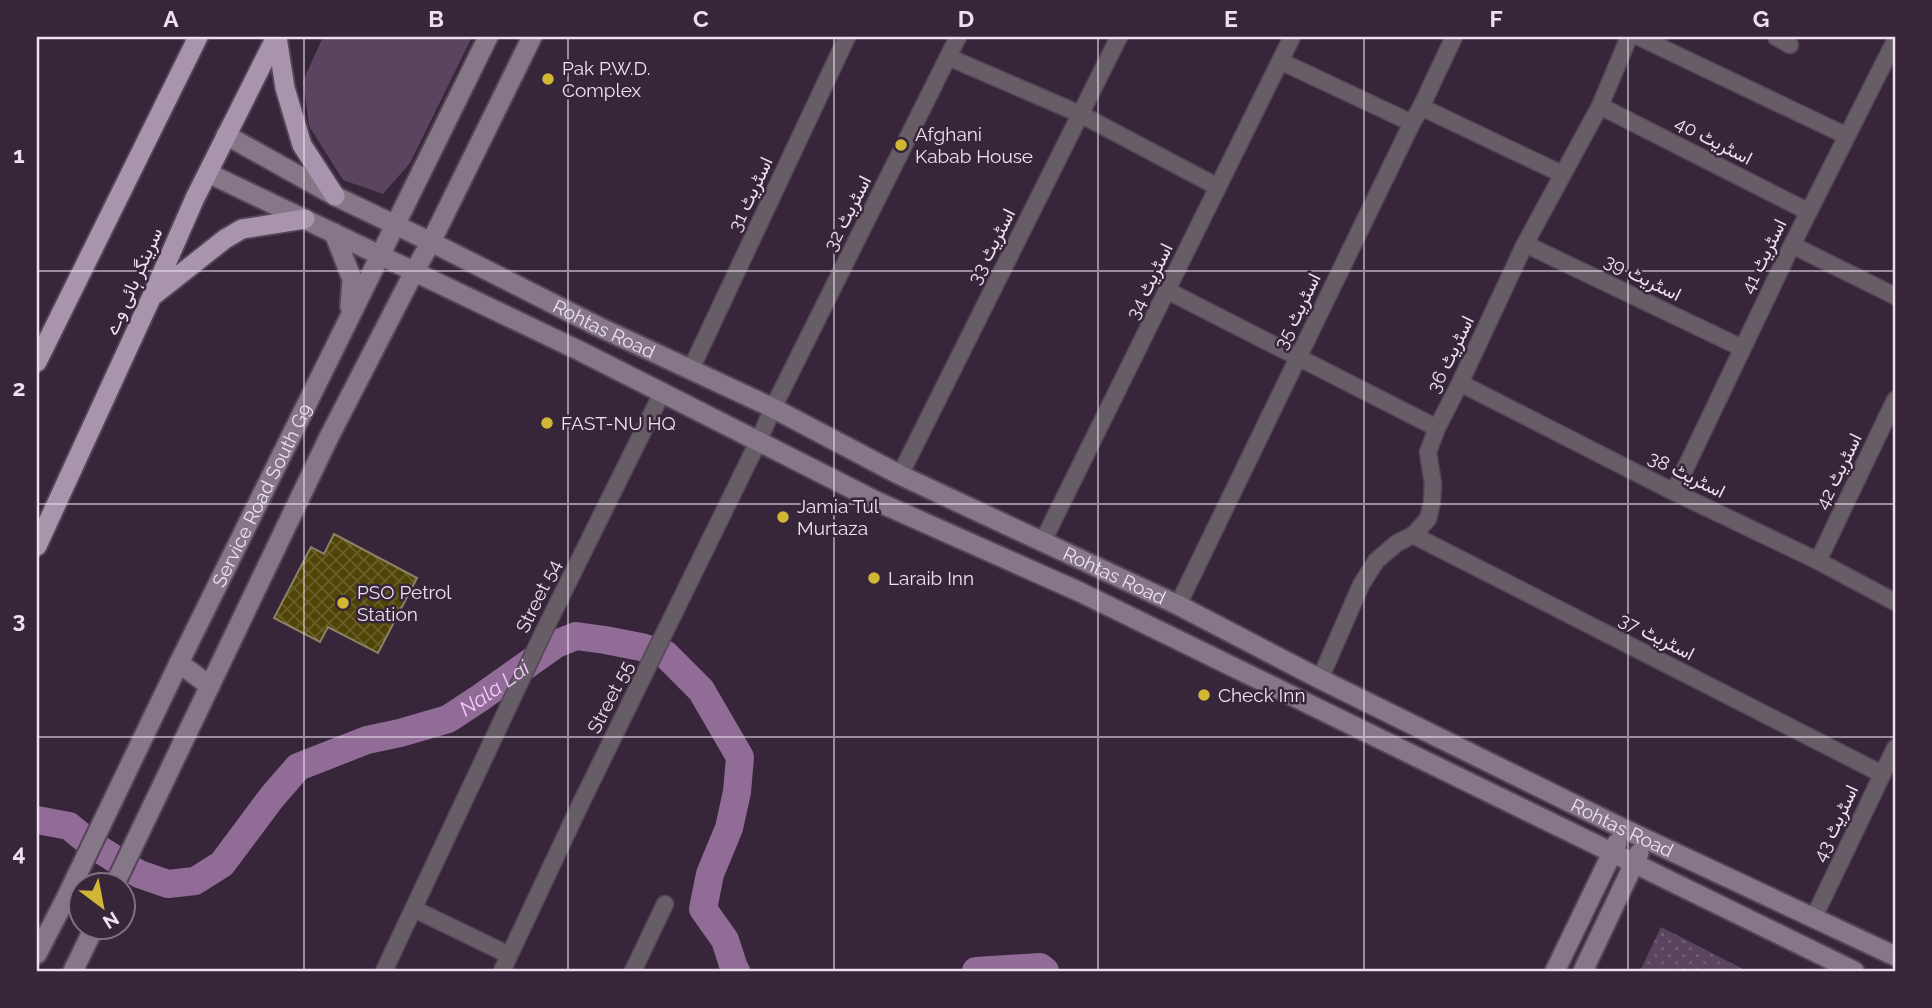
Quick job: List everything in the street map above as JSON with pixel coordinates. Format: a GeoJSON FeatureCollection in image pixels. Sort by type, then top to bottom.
{"type":"FeatureCollection","features":[{"type":"Feature","properties":{"kind":"highway"},"geometry":{"type":"LineString","coordinates":[[37,362],[198,37]]}},
{"type":"Feature","properties":{"kind":"highway"},"geometry":{"type":"LineString","coordinates":[[276,37],[285,88],[302,145],[335,196]]}},
{"type":"Feature","properties":{"kind":"highway","name":"سرینگر ہائی وے"},"geometry":{"type":"LineString","coordinates":[[37,546],[208,173],[276,37]]}},
{"type":"Feature","properties":{"kind":"highway"},"geometry":{"type":"LineString","coordinates":[[152,296],[225,239],[242,229],[305,219]]}},
{"type":"Feature","properties":{"kind":"main road","name":"Service Road South G9"},"geometry":{"type":"LineString","coordinates":[[37,954],[488,37]]}},
{"type":"Feature","properties":{"kind":"main road","name":"Service Road South G9"},"geometry":{"type":"LineString","coordinates":[[121,872],[330,437],[432,242],[532,37]]}},
{"type":"Feature","properties":{"kind":"main road","name":"Rohtas Road"},"geometry":{"type":"LineString","coordinates":[[226,135],[335,196],[597,326],[773,408],[900,475],[1178,605],[1320,679],[1646,840],[1895,956]]}},
{"type":"Feature","properties":{"kind":"main road","name":"Rohtas Road"},"geometry":{"type":"LineString","coordinates":[[208,173],[580,351],[878,502],[1080,592],[1854,971]]}},
{"type":"Feature","properties":{"kind":"main road"},"geometry":{"type":"LineString","coordinates":[[334,233],[352,279],[346,325]]}},
{"type":"Feature","properties":{"kind":"main road"},"geometry":{"type":"LineString","coordinates":[[580,351],[597,326]]}},
{"type":"Feature","properties":{"kind":"main road"},"geometry":{"type":"LineString","coordinates":[[179,663],[210,686]]}},
{"type":"Feature","properties":{"kind":"main road"},"geometry":{"type":"LineString","coordinates":[[1555,971],[1614,853],[1622,828]]}},
{"type":"Feature","properties":{"kind":"main road"},"geometry":{"type":"LineString","coordinates":[[1583,971],[1646,840]]}},
{"type":"Feature","properties":{"kind":"main road"},"geometry":{"type":"LineString","coordinates":[[73,971],[87,942]]}},
{"type":"Feature","properties":{"kind":"street","name":"اسٹریٹ 31"},"geometry":{"type":"LineString","coordinates":[[691,369],[847,37]]}},
{"type":"Feature","properties":{"kind":"street","name":"اسٹریٹ 32"},"geometry":{"type":"LineString","coordinates":[[758,442],[958,37]]}},
{"type":"Feature","properties":{"kind":"street","name":"اسٹریٹ 33"},"geometry":{"type":"LineString","coordinates":[[900,475],[1119,37]]}},
{"type":"Feature","properties":{"kind":"street","name":"اسٹریٹ 34"},"geometry":{"type":"LineString","coordinates":[[1042,543],[1292,37]]}},
{"type":"Feature","properties":{"kind":"street","name":"اسٹریٹ 35"},"geometry":{"type":"LineString","coordinates":[[1178,605],[1454,37]]}},
{"type":"Feature","properties":{"kind":"street","name":"اسٹریٹ 36"},"geometry":{"type":"LineString","coordinates":[[1320,679],[1361,585],[1376,561],[1397,543],[1413,534],[1428,519],[1433,484],[1429,452],[1437,428],[1525,244],[1600,106],[1629,37]]}},
{"type":"Feature","properties":{"kind":"street"},"geometry":{"type":"LineString","coordinates":[[1639,37],[1847,136]]}},
{"type":"Feature","properties":{"kind":"street","name":"اسٹریٹ 41"},"geometry":{"type":"LineString","coordinates":[[1674,492],[1792,245],[1895,41]]}},
{"type":"Feature","properties":{"kind":"street"},"geometry":{"type":"LineString","coordinates":[[948,57],[1080,114],[1218,187]]}},
{"type":"Feature","properties":{"kind":"street"},"geometry":{"type":"LineString","coordinates":[[1280,61],[1412,123]]}},
{"type":"Feature","properties":{"kind":"street","name":"اسٹریٹ 40"},"geometry":{"type":"LineString","coordinates":[[1600,106],[1809,212]]}},
{"type":"Feature","properties":{"kind":"street"},"geometry":{"type":"LineString","coordinates":[[1422,107],[1562,174]]}},
{"type":"Feature","properties":{"kind":"street","name":"اسٹریٹ 39"},"geometry":{"type":"LineString","coordinates":[[1525,244],[1742,348]]}},
{"type":"Feature","properties":{"kind":"street"},"geometry":{"type":"LineString","coordinates":[[1792,245],[1895,296]]}},
{"type":"Feature","properties":{"kind":"street"},"geometry":{"type":"LineString","coordinates":[[1168,291],[1437,428]]}},
{"type":"Feature","properties":{"kind":"street","name":"اسٹریٹ 38"},"geometry":{"type":"LineString","coordinates":[[1460,383],[1895,602]]}},
{"type":"Feature","properties":{"kind":"street","name":"Street 54"},"geometry":{"type":"LineString","coordinates":[[384,971],[544,631],[662,393]]}},
{"type":"Feature","properties":{"kind":"street","name":"اسٹریٹ 42"},"geometry":{"type":"LineString","coordinates":[[1818,561],[1895,400]]}},
{"type":"Feature","properties":{"kind":"street","name":"Street 55"},"geometry":{"type":"LineString","coordinates":[[502,971],[758,442]]}},
{"type":"Feature","properties":{"kind":"street","name":"اسٹریٹ 37"},"geometry":{"type":"LineString","coordinates":[[1413,534],[1882,774]]}},
{"type":"Feature","properties":{"kind":"street","name":"اسٹریٹ 43"},"geometry":{"type":"LineString","coordinates":[[1814,917],[1895,748]]}},
{"type":"Feature","properties":{"kind":"street"},"geometry":{"type":"LineString","coordinates":[[633,971],[665,904]]}},
{"type":"Feature","properties":{"kind":"street"},"geometry":{"type":"LineString","coordinates":[[414,909],[509,955]]}},
{"type":"Feature","properties":{"kind":"shaded area"},"geometry":{"type":"Polygon","coordinates":[[[323,37],[472,37],[410,163],[383,194],[343,180],[309,126],[303,81],[323,37]]]}},
{"type":"Feature","properties":{"kind":"shaded area"},"geometry":{"type":"Polygon","coordinates":[[[1661,927],[1747,971],[1640,971],[1661,927]]]}},
{"type":"Feature","properties":{"kind":"building","name":"PSO Petrol Station"},"geometry":{"type":"Polygon","coordinates":[[[334,534],[417,578],[378,653],[328,627],[320,642],[274,618],[311,547],[324,554],[334,534]]]}},
{"type":"Feature","properties":{"kind":"waterway","name":"Nala Lai"},"geometry":{"type":"LineString","coordinates":[[37,820],[69,826],[91,844],[139,874],[168,884],[195,881],[222,864],[298,767],[367,740],[448,719],[556,644],[576,636],[641,647],[665,654],[701,690],[740,757],[737,792],[729,828],[710,874],[703,909],[725,940],[736,971]]}},
{"type":"Feature","properties":{"kind":"waterway","name":"Nala Lai"},"geometry":{"type":"LineString","coordinates":[[976,971],[1040,967],[1045,971]]}},
{"type":"Feature","properties":{"kind":"place","name":"Pak P.W.D. Complex"},"geometry":{"type":"Point","coordinates":[548,79]}},
{"type":"Feature","properties":{"kind":"place","name":"Afghani Kabab House"},"geometry":{"type":"Point","coordinates":[901,145]}},
{"type":"Feature","properties":{"kind":"place","name":"FAST-NU HQ"},"geometry":{"type":"Point","coordinates":[547,423]}},
{"type":"Feature","properties":{"kind":"place","name":"Jamia Tul Murtaza"},"geometry":{"type":"Point","coordinates":[783,517]}},
{"type":"Feature","properties":{"kind":"place","name":"Laraib Inn"},"geometry":{"type":"Point","coordinates":[874,578]}},
{"type":"Feature","properties":{"kind":"place","name":"PSO Petrol Station"},"geometry":{"type":"Point","coordinates":[343,603]}},
{"type":"Feature","properties":{"kind":"place","name":"Check Inn"},"geometry":{"type":"Point","coordinates":[1204,695]}}]}
